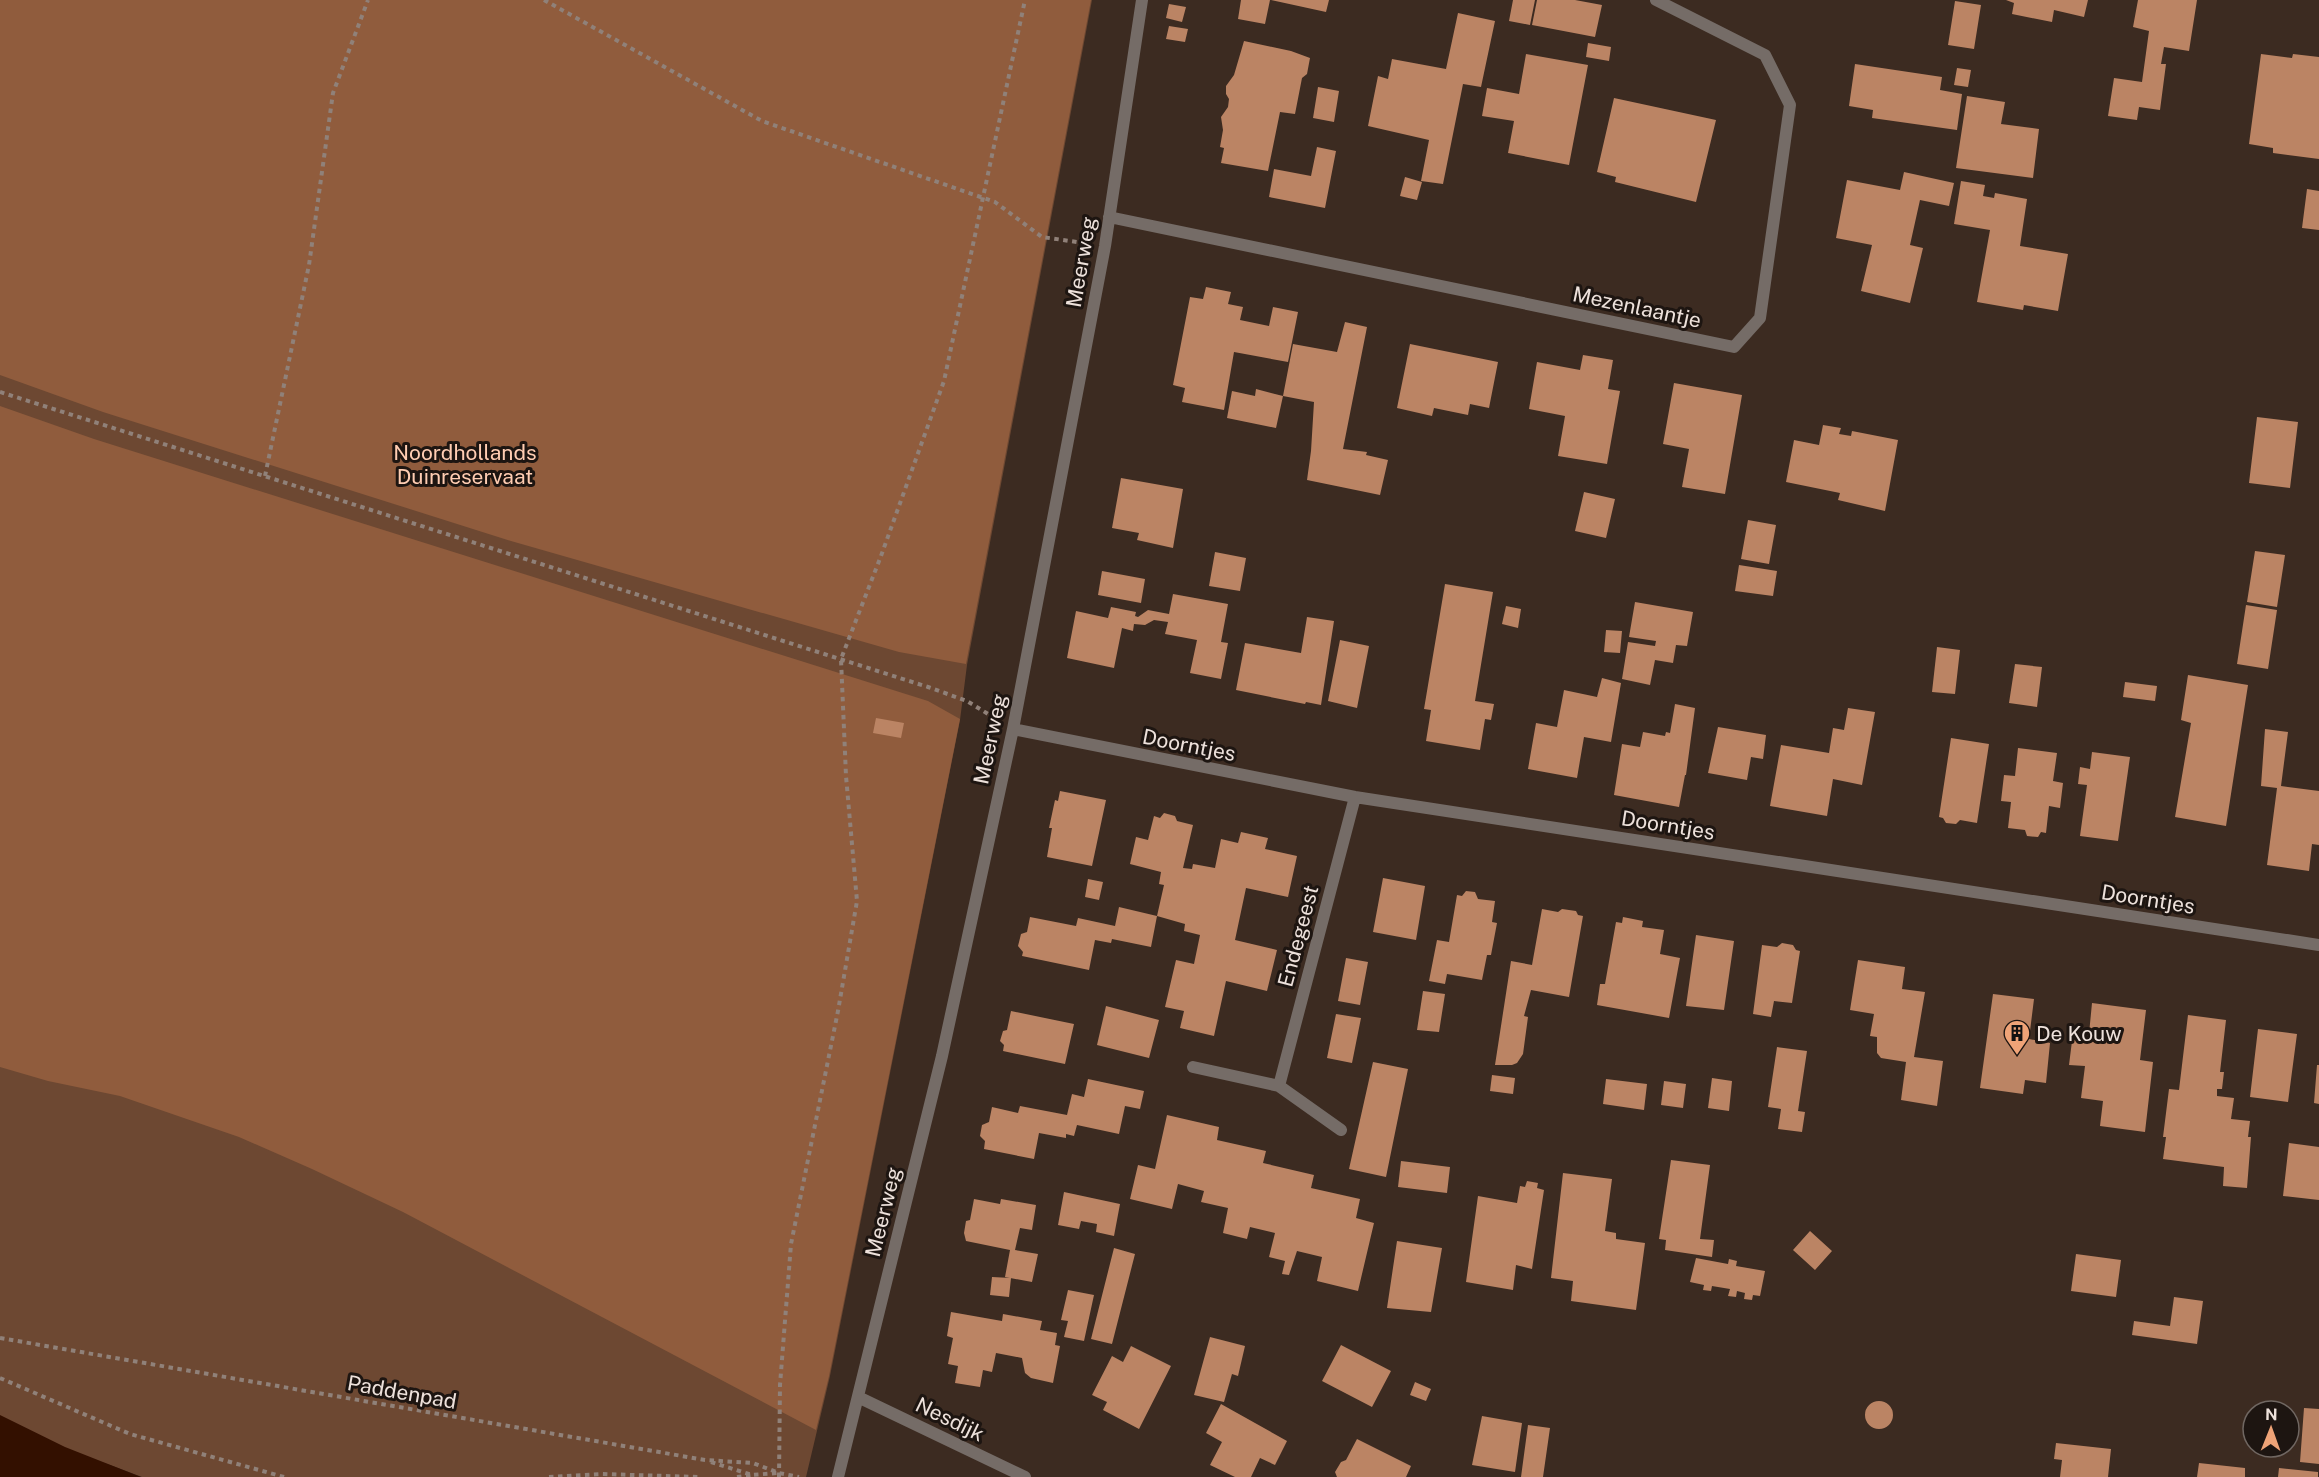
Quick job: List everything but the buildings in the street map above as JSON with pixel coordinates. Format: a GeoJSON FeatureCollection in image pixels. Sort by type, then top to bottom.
{"type":"FeatureCollection","features":[{"type":"Feature","properties":{"kind":"street","name":"Meerweg"},"geometry":{"type":"LineString","coordinates":[[838,1477],[942,1056],[1013,729],[1105,246],[1142,0]]}},
{"type":"Feature","properties":{"kind":"street","name":"Mezenlaantje"},"geometry":{"type":"LineString","coordinates":[[1109,217],[1734,346],[1760,318],[1790,105],[1765,54],[1656,0]]}},
{"type":"Feature","properties":{"kind":"street","name":"Doorntjes"},"geometry":{"type":"LineString","coordinates":[[1013,729],[1355,797],[2319,945]]}},
{"type":"Feature","properties":{"kind":"street","name":"Endegeest"},"geometry":{"type":"LineString","coordinates":[[1279,1086],[1355,797]]}},
{"type":"Feature","properties":{"kind":"street"},"geometry":{"type":"LineString","coordinates":[[1194,1067],[1279,1086],[1341,1130]]}},
{"type":"Feature","properties":{"kind":"street","name":"Nesdijk"},"geometry":{"type":"LineString","coordinates":[[858,1397],[1025,1477]]}},
{"type":"Feature","properties":{"kind":"path"},"geometry":{"type":"LineString","coordinates":[[265,476],[309,265],[333,93],[368,0]]}},
{"type":"Feature","properties":{"kind":"path"},"geometry":{"type":"LineString","coordinates":[[544,0],[762,121],[995,202],[1042,237],[1105,246]]}},
{"type":"Feature","properties":{"kind":"path"},"geometry":{"type":"LineString","coordinates":[[736,1477],[778,1475],[780,1385],[791,1244],[834,1033],[857,902],[846,776],[841,659],[944,381],[1025,0]]}},
{"type":"Feature","properties":{"kind":"path"},"geometry":{"type":"LineString","coordinates":[[0,392],[841,659],[967,701],[1013,729]]}},
{"type":"Feature","properties":{"kind":"path","name":"Paddenpad"},"geometry":{"type":"LineString","coordinates":[[0,1338],[705,1460],[753,1463],[778,1475],[799,1477]]}},
{"type":"Feature","properties":{"kind":"path"},"geometry":{"type":"LineString","coordinates":[[0,1378],[130,1434],[284,1477]]}},
{"type":"Feature","properties":{"kind":"path"},"geometry":{"type":"LineString","coordinates":[[705,1460],[752,1475]]}},
{"type":"Feature","properties":{"kind":"path"},"geometry":{"type":"LineString","coordinates":[[549,1477],[602,1474],[698,1477]]}},
{"type":"Feature","properties":{"kind":"green space","name":"Noordhollands Duinreservaat"},"geometry":{"type":"Polygon","coordinates":[[[0,0],[1092,0],[967,665],[960,720],[830,1376],[806,1477],[142,1477],[0,1431],[0,0]]]}},
{"type":"Feature","properties":{"kind":"green space"},"geometry":{"type":"Polygon","coordinates":[[[0,0],[1091,0],[966,664],[899,652],[511,541],[103,412],[0,375],[0,0]]]}},
{"type":"Feature","properties":{"kind":"green space"},"geometry":{"type":"Polygon","coordinates":[[[0,406],[94,439],[928,701],[960,719],[829,1376],[816,1430],[403,1212],[312,1169],[239,1137],[120,1096],[48,1081],[0,1067],[0,406]]]}},
{"type":"Feature","properties":{"kind":"shaded area"},"geometry":{"type":"Polygon","coordinates":[[[0,1415],[65,1447],[141,1477],[0,1477],[0,1415]]]}},
{"type":"Feature","properties":{"kind":"place","name":"De Kouw"},"geometry":{"type":"Point","coordinates":[2017,1056]}}]}
